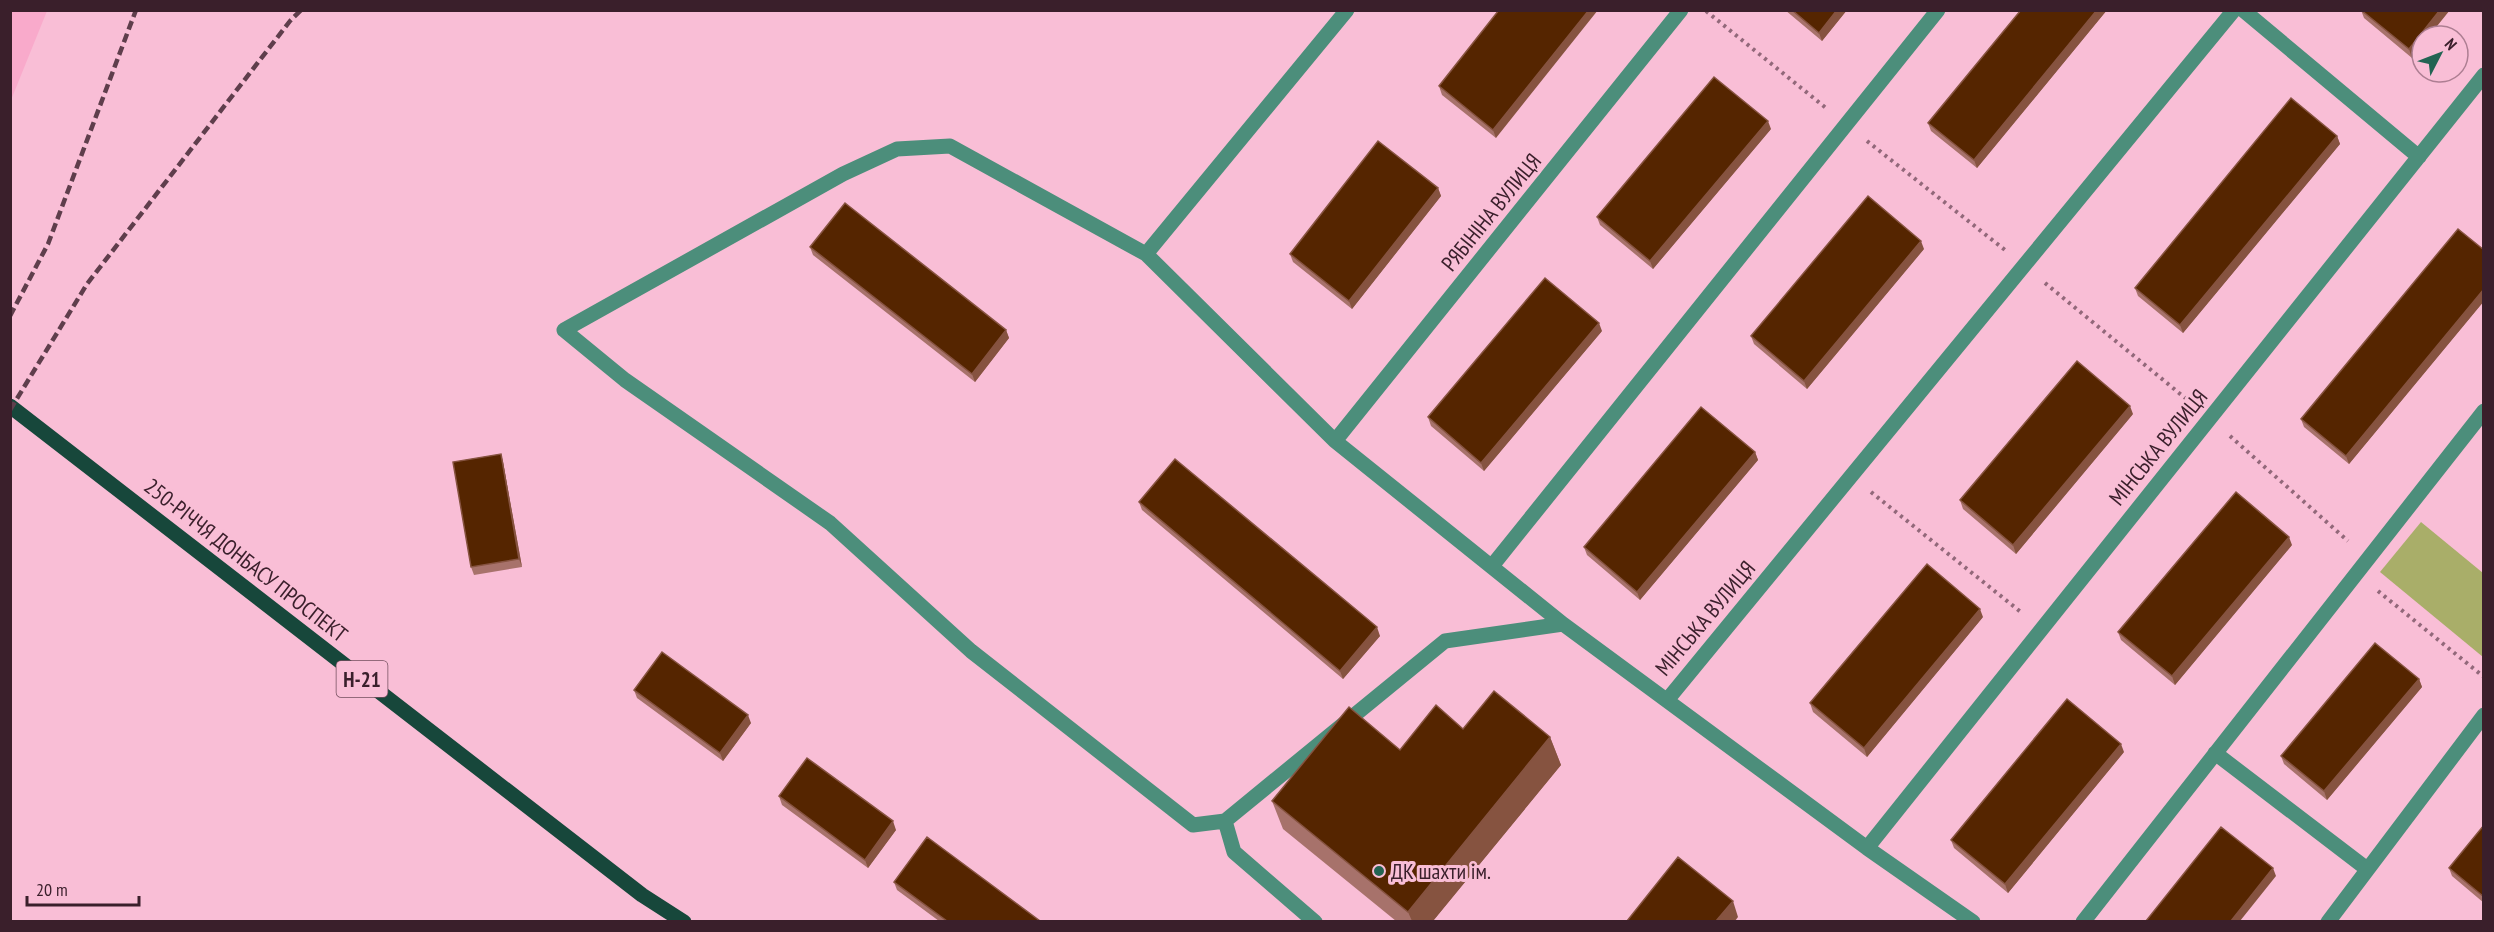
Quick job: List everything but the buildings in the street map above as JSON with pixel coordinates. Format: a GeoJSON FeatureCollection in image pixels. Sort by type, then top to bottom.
{"type":"FeatureCollection","features":[{"type":"Feature","properties":{"kind":"main road","name":"250-РІЧЧЯ ДОНБАСУ ПРОСПЕКТ"},"geometry":{"type":"LineString","coordinates":[[10,406],[633,888],[684,921]]}},
{"type":"Feature","properties":{"kind":"street"},"geometry":{"type":"LineString","coordinates":[[1146,254],[1347,10]]}},
{"type":"Feature","properties":{"kind":"street","name":"РЯБІНІНА ВУЛИЦЯ"},"geometry":{"type":"LineString","coordinates":[[1335,441],[1681,10]]}},
{"type":"Feature","properties":{"kind":"street"},"geometry":{"type":"LineString","coordinates":[[1492,566],[1938,10]]}},
{"type":"Feature","properties":{"kind":"street","name":"МІНСЬКА ВУЛИЦЯ"},"geometry":{"type":"LineString","coordinates":[[1668,699],[2234,10]]}},
{"type":"Feature","properties":{"kind":"street"},"geometry":{"type":"LineString","coordinates":[[2243,10],[2419,157]]}},
{"type":"Feature","properties":{"kind":"street","name":"МІНСЬКА ВУЛИЦЯ"},"geometry":{"type":"LineString","coordinates":[[1867,848],[2484,75]]}},
{"type":"Feature","properties":{"kind":"street"},"geometry":{"type":"LineString","coordinates":[[1563,624],[1445,640],[1226,821],[1193,825],[971,651],[830,523],[625,380],[564,330],[843,174],[897,149],[950,146],[1146,254],[1335,441],[1563,624],[1668,699],[1867,848],[1974,921]]}},
{"type":"Feature","properties":{"kind":"street"},"geometry":{"type":"LineString","coordinates":[[2083,921],[2484,411]]}},
{"type":"Feature","properties":{"kind":"street"},"geometry":{"type":"LineString","coordinates":[[2328,921],[2484,715]]}},
{"type":"Feature","properties":{"kind":"street"},"geometry":{"type":"LineString","coordinates":[[2215,753],[2367,868]]}},
{"type":"Feature","properties":{"kind":"street"},"geometry":{"type":"LineString","coordinates":[[1226,821],[1234,852],[1315,921]]}},
{"type":"Feature","properties":{"kind":"path"},"geometry":{"type":"LineString","coordinates":[[1852,477],[2042,628]]}},
{"type":"Feature","properties":{"kind":"path"},"geometry":{"type":"LineString","coordinates":[[2356,573],[2484,677]]}},
{"type":"Feature","properties":{"kind":"shaded area"},"geometry":{"type":"Polygon","coordinates":[[[10,11],[47,11],[11,100],[10,11]]]}},
{"type":"Feature","properties":{"kind":"green space"},"geometry":{"type":"Polygon","coordinates":[[[2421,522],[2483,573],[2483,657],[2380,572],[2421,522]]]}},
{"type":"Feature","properties":{"kind":"railway"},"geometry":{"type":"LineString","coordinates":[[10,316],[48,244],[136,10]]}},
{"type":"Feature","properties":{"kind":"railway"},"geometry":{"type":"LineString","coordinates":[[10,410],[87,284],[290,21],[301,10]]}},
{"type":"Feature","properties":{"kind":"place","name":"ДК шахти ім."},"geometry":{"type":"Point","coordinates":[1379,871]}}]}
